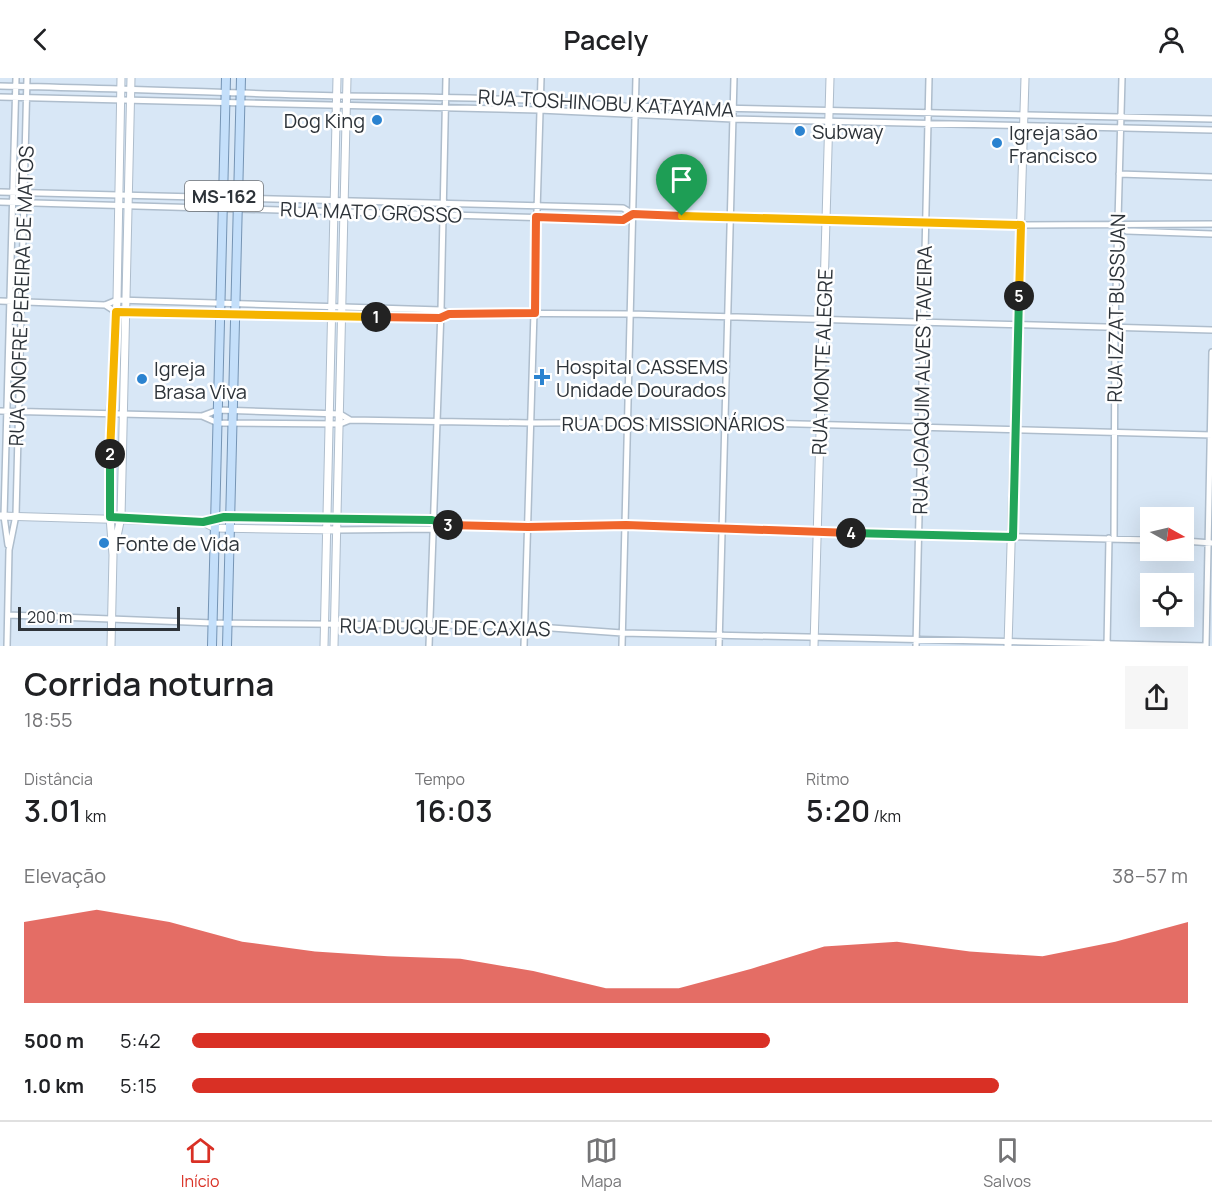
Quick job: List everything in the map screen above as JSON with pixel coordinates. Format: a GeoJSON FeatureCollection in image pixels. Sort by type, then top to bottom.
{"type":"FeatureCollection","features":[{"type":"Feature","properties":{"kind":"main road"},"geometry":{"type":"LineString","coordinates":[[111,646],[113,555],[110,517],[110,413],[117,300],[121,78]]}},
{"type":"Feature","properties":{"kind":"main road"},"geometry":{"type":"LineString","coordinates":[[113,555],[121,518],[131,78]]}},
{"type":"Feature","properties":{"kind":"main road","name":"MS-162"},"geometry":{"type":"LineString","coordinates":[[212,646],[226,78]]}},
{"type":"Feature","properties":{"kind":"main road","name":"MS-162"},"geometry":{"type":"LineString","coordinates":[[227,646],[241,78]]}},
{"type":"Feature","properties":{"kind":"main road"},"geometry":{"type":"LineString","coordinates":[[324,646],[338,78]]}},
{"type":"Feature","properties":{"kind":"main road"},"geometry":{"type":"LineString","coordinates":[[334,646],[347,78]]}},
{"type":"Feature","properties":{"kind":"main road","name":"RUA MONTE ALEGRE"},"geometry":{"type":"LineString","coordinates":[[814,646],[830,78]]}},
{"type":"Feature","properties":{"kind":"main road"},"geometry":{"type":"LineString","coordinates":[[1008,643],[1013,537],[1025,78]]}},
{"type":"Feature","properties":{"kind":"main road"},"geometry":{"type":"LineString","coordinates":[[2,516],[110,517],[203,522],[230,517],[337,519]]}},
{"type":"Feature","properties":{"kind":"main road"},"geometry":{"type":"LineString","coordinates":[[278,518],[278,529]]}},
{"type":"Feature","properties":{"kind":"main road"},"geometry":{"type":"LineString","coordinates":[[203,522],[215,528],[337,530]]}},
{"type":"Feature","properties":{"kind":"street","name":"RUA ONOFRE PEREIRA DE MATOS"},"geometry":{"type":"LineString","coordinates":[[9,550],[2,516],[3,411],[10,301],[16,78]]}},
{"type":"Feature","properties":{"kind":"street","name":"RUA ONOFRE PEREIRA DE MATOS"},"geometry":{"type":"LineString","coordinates":[[7,646],[9,550],[16,515],[27,78]]}},
{"type":"Feature","properties":{"kind":"street"},"geometry":{"type":"LineString","coordinates":[[429,646],[441,310],[446,78]]}},
{"type":"Feature","properties":{"kind":"street"},"geometry":{"type":"LineString","coordinates":[[524,646],[541,78]]}},
{"type":"Feature","properties":{"kind":"street"},"geometry":{"type":"LineString","coordinates":[[622,646],[636,78]]}},
{"type":"Feature","properties":{"kind":"street"},"geometry":{"type":"LineString","coordinates":[[719,646],[727,422],[734,78]]}},
{"type":"Feature","properties":{"kind":"street","name":"RUA JOAQUIM ALVES TAVEIRA"},"geometry":{"type":"LineString","coordinates":[[916,646],[929,78]]}},
{"type":"Feature","properties":{"kind":"street","name":"RUA IZZAT BUSSUAN"},"geometry":{"type":"LineString","coordinates":[[1107,645],[1112,538],[1122,78]]}},
{"type":"Feature","properties":{"kind":"street","name":"RUA TOSHINOBU KATAYAMA"},"geometry":{"type":"LineString","coordinates":[[0,86],[347,96],[445,96],[733,109],[1212,119]]}},
{"type":"Feature","properties":{"kind":"street","name":"RUA TOSHINOBU KATAYAMA"},"geometry":{"type":"LineString","coordinates":[[0,97],[337,107],[445,107],[733,119],[1212,130]]}},
{"type":"Feature","properties":{"kind":"street"},"geometry":{"type":"LineString","coordinates":[[15,125],[26,125]]}},
{"type":"Feature","properties":{"kind":"street"},"geometry":{"type":"LineString","coordinates":[[1119,174],[1212,177]]}},
{"type":"Feature","properties":{"kind":"street","name":"RUA MATO GROSSO"},"geometry":{"type":"LineString","coordinates":[[0,192],[623,208],[633,214],[732,218],[1021,225],[1118,226],[1129,222],[1212,224]]}},
{"type":"Feature","properties":{"kind":"street","name":"RUA MATO GROSSO"},"geometry":{"type":"LineString","coordinates":[[0,202],[345,210],[623,220],[633,214]]}},
{"type":"Feature","properties":{"kind":"street","name":"RUA MATO GROSSO"},"geometry":{"type":"LineString","coordinates":[[1118,226],[1127,231],[1212,234]]}},
{"type":"Feature","properties":{"kind":"street"},"geometry":{"type":"LineString","coordinates":[[0,301],[105,305],[117,300],[286,304],[441,310],[449,314]]}},
{"type":"Feature","properties":{"kind":"street"},"geometry":{"type":"LineString","coordinates":[[286,304],[286,316]]}},
{"type":"Feature","properties":{"kind":"street"},"geometry":{"type":"LineString","coordinates":[[105,305],[116,312],[235,315],[440,318],[449,314],[535,313],[1212,330]]}},
{"type":"Feature","properties":{"kind":"street"},"geometry":{"type":"LineString","coordinates":[[1206,646],[1210,542],[1212,352]]}},
{"type":"Feature","properties":{"kind":"street","name":"RUA DOS MISSIONÁRIOS"},"geometry":{"type":"LineString","coordinates":[[202,416],[218,410],[340,414]]}},
{"type":"Feature","properties":{"kind":"street","name":"RUA DOS MISSIONÁRIOS"},"geometry":{"type":"LineString","coordinates":[[3,411],[202,416],[218,423],[340,424],[350,420],[531,423],[727,422],[1211,435]]}},
{"type":"Feature","properties":{"kind":"street"},"geometry":{"type":"LineString","coordinates":[[340,414],[350,420]]}},
{"type":"Feature","properties":{"kind":"street"},"geometry":{"type":"LineString","coordinates":[[337,519],[432,520],[442,525]]}},
{"type":"Feature","properties":{"kind":"street"},"geometry":{"type":"LineString","coordinates":[[337,530],[432,529],[442,525],[528,527],[626,525],[724,530],[1140,539]]}},
{"type":"Feature","properties":{"kind":"street"},"geometry":{"type":"LineString","coordinates":[[1194,541],[1210,542]]}},
{"type":"Feature","properties":{"kind":"street","name":"RUA DUQUE DE CAXIAS"},"geometry":{"type":"LineString","coordinates":[[8,615],[227,623],[524,626],[622,633],[814,635],[1008,643],[1206,646]]}},
{"type":"Feature","properties":{"kind":"place","name":"Dog King"},"geometry":{"type":"Point","coordinates":[377,120]}},
{"type":"Feature","properties":{"kind":"place","name":"Subway"},"geometry":{"type":"Point","coordinates":[800,131]}},
{"type":"Feature","properties":{"kind":"place","name":"Igreja são Francisco"},"geometry":{"type":"Point","coordinates":[997,143]}},
{"type":"Feature","properties":{"kind":"place","name":"Hospital CASSEMS Unidade Dourados"},"geometry":{"type":"Point","coordinates":[542,377]}},
{"type":"Feature","properties":{"kind":"place","name":"Igreja Brasa Viva"},"geometry":{"type":"Point","coordinates":[142,379]}},
{"type":"Feature","properties":{"kind":"place","name":"Fonte de Vida"},"geometry":{"type":"Point","coordinates":[104,543]}},
{"type":"Feature","properties":{"kind":"route"},"geometry":{"type":"LineString","coordinates":[[633,214],[682,216],[1021,225],[1013,537],[724,530],[626,525],[528,527],[442,525],[432,520],[224,517],[203,522],[110,517],[110,413],[116,312],[440,318],[449,314],[535,313],[536,217],[623,220],[633,214]]}}]}
